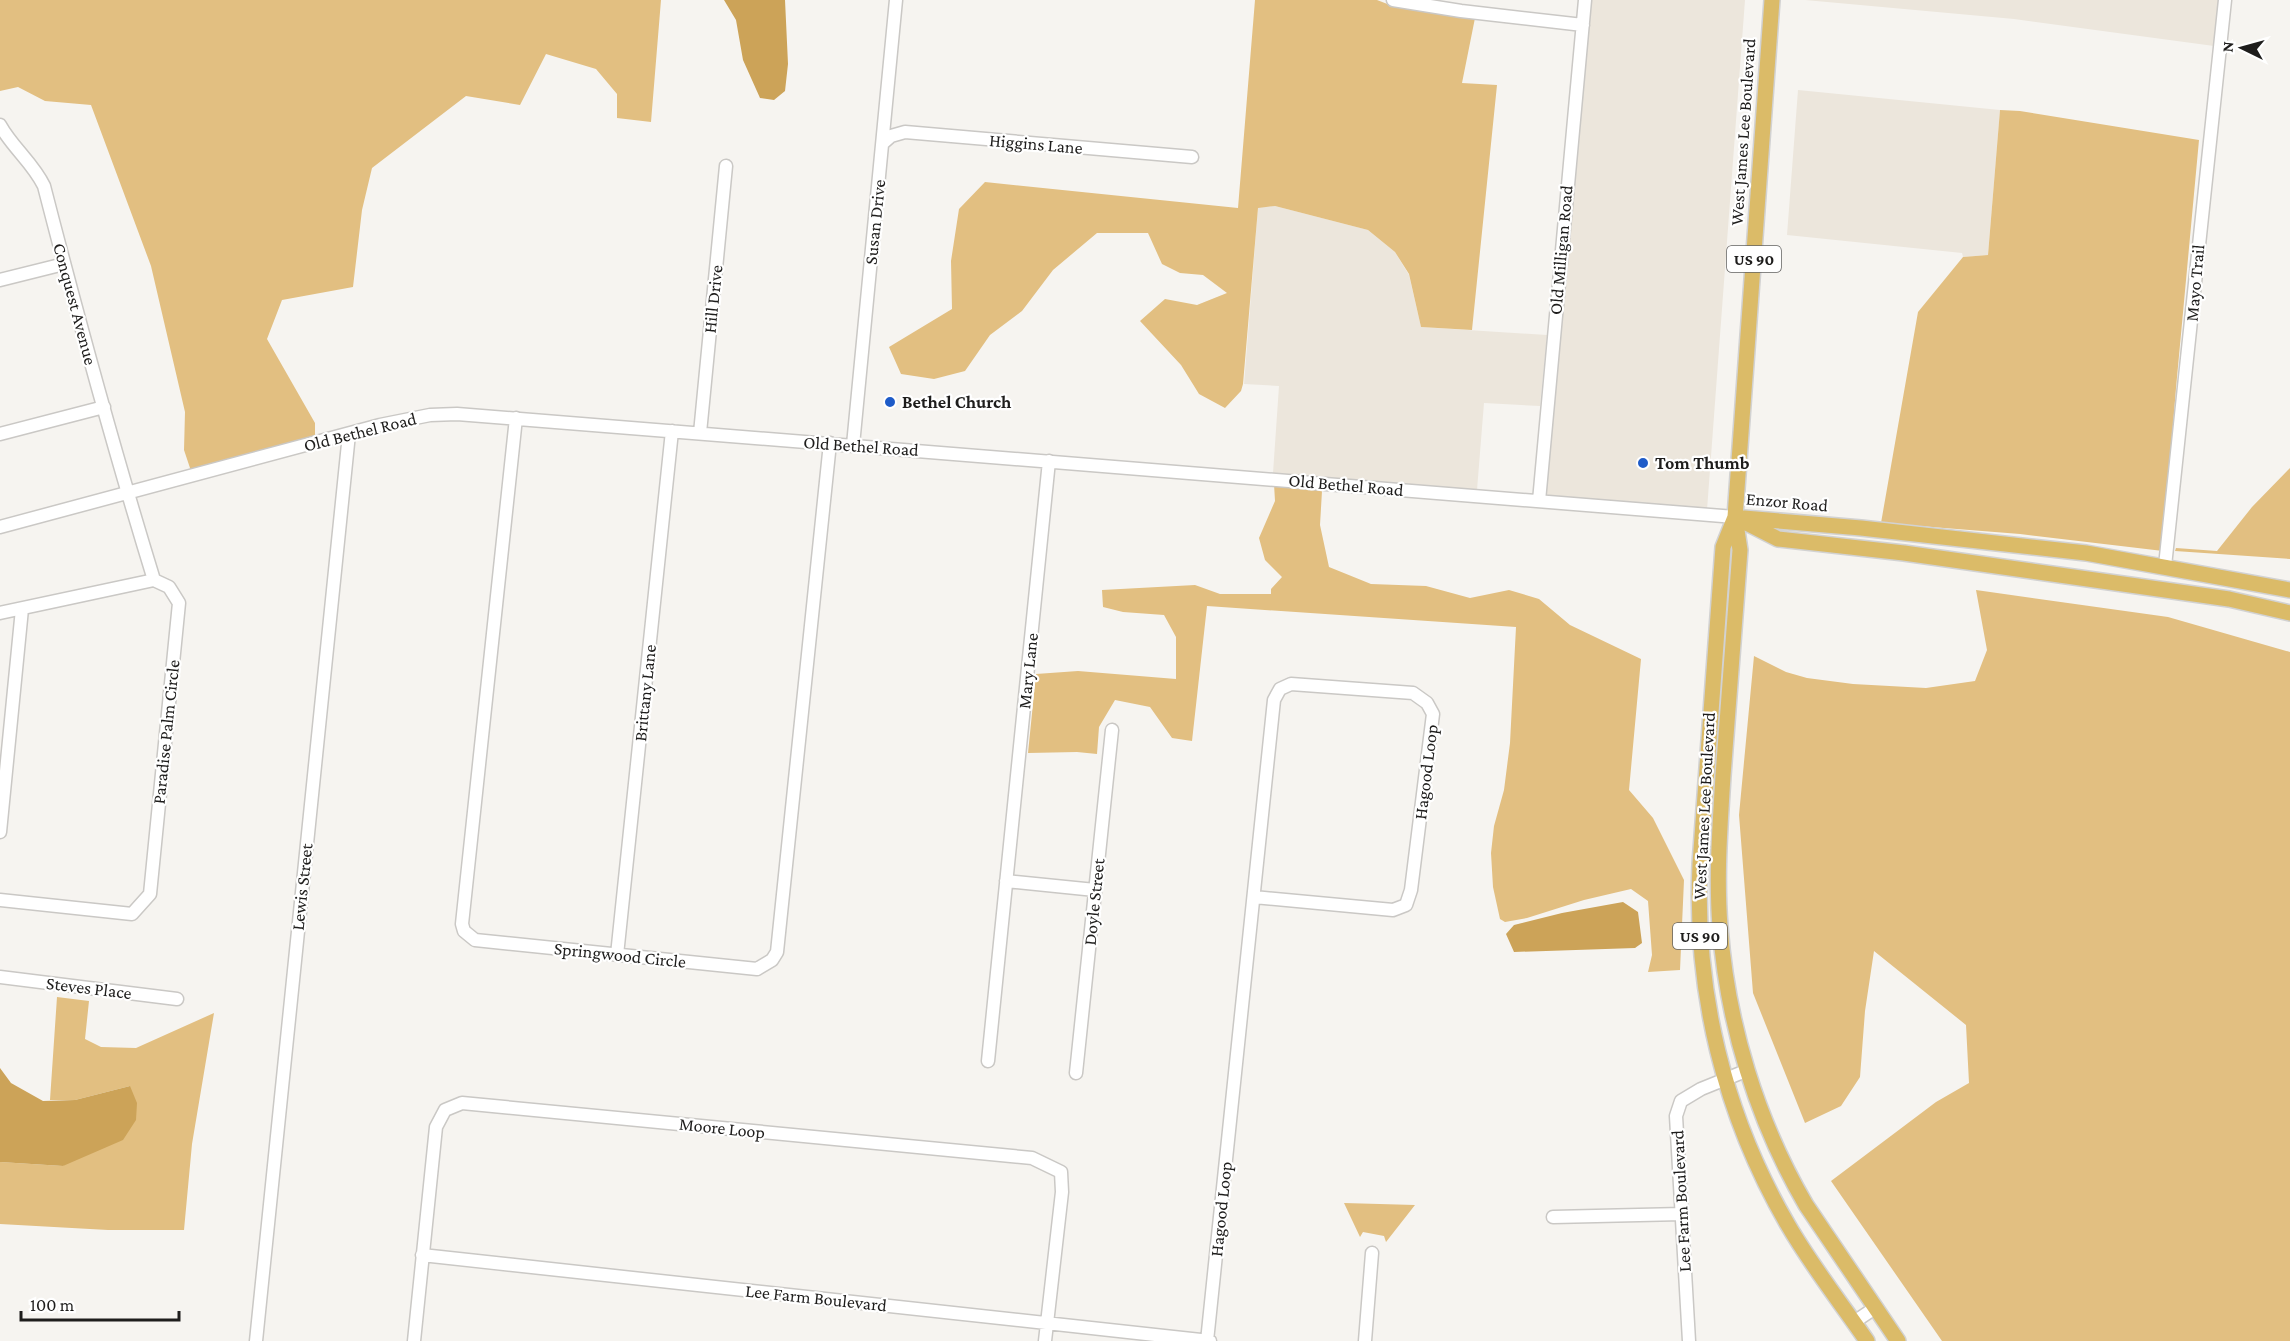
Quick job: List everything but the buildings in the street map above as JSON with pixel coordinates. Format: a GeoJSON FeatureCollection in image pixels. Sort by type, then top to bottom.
{"type":"FeatureCollection","features":[{"type":"Feature","properties":{"kind":"main road","name":"West James Lee Boulevard"},"geometry":{"type":"LineString","coordinates":[[1772,0],[1735,518],[1740,550],[1725,743],[1718,890],[1724,962],[1748,1070],[1761,1110],[1795,1186],[1825,1236],[1898,1341]]}},
{"type":"Feature","properties":{"kind":"main road","name":"West James Lee Boulevard"},"geometry":{"type":"LineString","coordinates":[[1735,518],[1723,547],[1698,900],[1703,978],[1717,1052],[1725,1079],[1739,1123],[1766,1184],[1789,1227],[1867,1341]]}},
{"type":"Feature","properties":{"kind":"main road","name":"Enzor Road"},"geometry":{"type":"LineString","coordinates":[[1735,518],[1861,528],[2075,552],[2165,566],[2290,590]]}},
{"type":"Feature","properties":{"kind":"main road","name":"Enzor Road"},"geometry":{"type":"LineString","coordinates":[[1735,518],[1778,539],[1904,553],[2229,599],[2290,613]]}},
{"type":"Feature","properties":{"kind":"street","name":"Susan Drive"},"geometry":{"type":"LineString","coordinates":[[853,445],[896,0]]}},
{"type":"Feature","properties":{"kind":"street"},"geometry":{"type":"LineString","coordinates":[[1393,0],[1461,11],[1583,25]]}},
{"type":"Feature","properties":{"kind":"street","name":"Old Milligan Road"},"geometry":{"type":"LineString","coordinates":[[1539,501],[1585,0]]}},
{"type":"Feature","properties":{"kind":"street","name":"Mayo Trail"},"geometry":{"type":"LineString","coordinates":[[2165,566],[2225,0]]}},
{"type":"Feature","properties":{"kind":"street","name":"Conquest Avenue"},"geometry":{"type":"LineString","coordinates":[[0,125],[6,136],[37,173],[44,186],[96,384],[154,580]]}},
{"type":"Feature","properties":{"kind":"street","name":"Higgins Lane"},"geometry":{"type":"LineString","coordinates":[[883,143],[891,136],[905,132],[1192,157]]}},
{"type":"Feature","properties":{"kind":"street","name":"Hill Drive"},"geometry":{"type":"LineString","coordinates":[[700,433],[726,166]]}},
{"type":"Feature","properties":{"kind":"street"},"geometry":{"type":"LineString","coordinates":[[0,280],[64,264]]}},
{"type":"Feature","properties":{"kind":"street"},"geometry":{"type":"LineString","coordinates":[[0,434],[104,407]]}},
{"type":"Feature","properties":{"kind":"street","name":"Old Bethel Road"},"geometry":{"type":"LineString","coordinates":[[0,527],[404,419],[457,414],[1735,518]]}},
{"type":"Feature","properties":{"kind":"street","name":"Springwood Circle"},"geometry":{"type":"LineString","coordinates":[[516,418],[462,924],[464,932],[475,940],[757,969],[772,960],[777,952],[830,443]]}},
{"type":"Feature","properties":{"kind":"street","name":"Brittany Lane"},"geometry":{"type":"LineString","coordinates":[[617,955],[672,431]]}},
{"type":"Feature","properties":{"kind":"street","name":"Lewis Street"},"geometry":{"type":"LineString","coordinates":[[256,1341],[350,434]]}},
{"type":"Feature","properties":{"kind":"street","name":"Mary Lane"},"geometry":{"type":"LineString","coordinates":[[988,1061],[1049,461]]}},
{"type":"Feature","properties":{"kind":"street"},"geometry":{"type":"LineString","coordinates":[[0,613],[154,580]]}},
{"type":"Feature","properties":{"kind":"street","name":"Paradise Palm Circle"},"geometry":{"type":"LineString","coordinates":[[0,900],[132,914],[150,894],[179,603],[169,587],[154,580]]}},
{"type":"Feature","properties":{"kind":"street"},"geometry":{"type":"LineString","coordinates":[[0,832],[21,609]]}},
{"type":"Feature","properties":{"kind":"street","name":"Hagood Loop"},"geometry":{"type":"LineString","coordinates":[[1208,1341],[1274,700],[1280,689],[1291,684],[1413,693],[1427,703],[1433,714],[1411,890],[1406,905],[1393,910],[1254,897]]}},
{"type":"Feature","properties":{"kind":"street","name":"Doyle Street"},"geometry":{"type":"LineString","coordinates":[[1076,1073],[1112,730]]}},
{"type":"Feature","properties":{"kind":"street"},"geometry":{"type":"LineString","coordinates":[[1006,881],[1095,890]]}},
{"type":"Feature","properties":{"kind":"street","name":"Steves Place"},"geometry":{"type":"LineString","coordinates":[[0,977],[177,999]]}},
{"type":"Feature","properties":{"kind":"street","name":"Lee Farm Boulevard"},"geometry":{"type":"LineString","coordinates":[[1689,1341],[1676,1116],[1681,1101],[1701,1089],[1748,1070]]}},
{"type":"Feature","properties":{"kind":"street","name":"Moore Loop"},"geometry":{"type":"LineString","coordinates":[[414,1341],[436,1127],[445,1110],[462,1102],[1032,1158],[1061,1172],[1062,1192],[1045,1341]]}},
{"type":"Feature","properties":{"kind":"street"},"geometry":{"type":"LineString","coordinates":[[1553,1217],[1682,1214]]}},
{"type":"Feature","properties":{"kind":"street"},"geometry":{"type":"LineString","coordinates":[[1365,1341],[1372,1253]]}},
{"type":"Feature","properties":{"kind":"street","name":"Lee Farm Boulevard"},"geometry":{"type":"LineString","coordinates":[[422,1255],[1208,1341]]}},
{"type":"Feature","properties":{"kind":"street"},"geometry":{"type":"LineString","coordinates":[[1854,1322],[1875,1308]]}},
{"type":"Feature","properties":{"kind":"shaded area"},"geometry":{"type":"Polygon","coordinates":[[[0,0],[661,0],[651,122],[617,118],[617,94],[596,69],[546,54],[520,105],[466,96],[372,168],[362,210],[353,287],[282,300],[267,339],[315,423],[315,437],[191,471],[184,450],[185,412],[151,266],[91,105],[45,101],[18,87],[0,91],[0,0]]]}},
{"type":"Feature","properties":{"kind":"shaded area"},"geometry":{"type":"Polygon","coordinates":[[[724,0],[785,0],[788,64],[785,91],[774,100],[760,98],[743,60],[736,20],[724,0]]]}},
{"type":"Feature","properties":{"kind":"shaded area"},"geometry":{"type":"Polygon","coordinates":[[[1255,0],[1377,0],[1390,5],[1475,18],[1462,83],[1497,85],[1472,330],[1421,327],[1409,274],[1395,252],[1368,230],[1275,206],[1258,208],[1243,384],[1241,391],[1225,408],[1199,394],[1181,365],[1140,321],[1165,299],[1197,305],[1227,293],[1203,275],[1180,273],[1162,264],[1148,233],[1097,233],[1053,270],[1022,311],[990,335],[965,371],[934,379],[901,374],[889,347],[952,309],[951,261],[959,209],[985,182],[1238,208],[1255,0]]]}},
{"type":"Feature","properties":{"kind":"shaded area"},"geometry":{"type":"Polygon","coordinates":[[[1591,0],[1745,0],[1707,510],[1545,496],[1591,0]]]}},
{"type":"Feature","properties":{"kind":"shaded area"},"geometry":{"type":"Polygon","coordinates":[[[1805,0],[2219,0],[2214,46],[2014,19],[1805,0]]]}},
{"type":"Feature","properties":{"kind":"shaded area"},"geometry":{"type":"Polygon","coordinates":[[[1798,90],[2000,110],[1988,255],[1963,257],[1962,253],[1787,235],[1798,90]]]}},
{"type":"Feature","properties":{"kind":"shaded area"},"geometry":{"type":"Polygon","coordinates":[[[2000,110],[2020,111],[2199,140],[2163,551],[2020,534],[1881,523],[1918,312],[1963,257],[1988,255],[2000,110]]]}},
{"type":"Feature","properties":{"kind":"shaded area"},"geometry":{"type":"Polygon","coordinates":[[[1275,206],[1368,230],[1395,252],[1409,275],[1421,327],[1547,335],[1540,406],[1484,403],[1477,490],[1273,473],[1279,386],[1244,384],[1258,207],[1275,206]]]}},
{"type":"Feature","properties":{"kind":"shaded area"},"geometry":{"type":"Polygon","coordinates":[[[2290,468],[2290,559],[2175,551],[2176,548],[2217,551],[2252,507],[2290,468]]]}},
{"type":"Feature","properties":{"kind":"shaded area"},"geometry":{"type":"Polygon","coordinates":[[[1274,484],[1319,488],[1322,491],[1320,525],[1329,567],[1371,584],[1426,586],[1470,598],[1509,590],[1539,599],[1570,625],[1641,659],[1629,790],[1653,818],[1684,880],[1680,970],[1648,972],[1652,955],[1648,901],[1631,889],[1584,900],[1527,918],[1505,922],[1500,919],[1493,887],[1491,853],[1494,826],[1504,790],[1510,743],[1516,627],[1207,606],[1192,741],[1172,738],[1150,707],[1115,700],[1099,727],[1097,754],[1028,753],[1036,674],[1078,671],[1176,679],[1176,637],[1164,615],[1123,612],[1103,607],[1102,590],[1195,585],[1220,594],[1271,594],[1271,589],[1282,577],[1265,560],[1259,538],[1275,501],[1274,484]]]}},
{"type":"Feature","properties":{"kind":"shaded area"},"geometry":{"type":"Polygon","coordinates":[[[1976,590],[2168,617],[2290,652],[2290,1341],[1942,1341],[1831,1181],[1936,1102],[1969,1083],[1966,1025],[1874,951],[1865,1011],[1860,1077],[1841,1106],[1805,1123],[1753,993],[1739,815],[1754,656],[1786,672],[1807,678],[1853,684],[1926,688],[1975,681],[1987,650],[1976,590]]]}},
{"type":"Feature","properties":{"kind":"shaded area"},"geometry":{"type":"Polygon","coordinates":[[[1623,902],[1638,912],[1642,943],[1635,948],[1514,952],[1506,934],[1514,925],[1562,913],[1623,902]]]}},
{"type":"Feature","properties":{"kind":"shaded area"},"geometry":{"type":"Polygon","coordinates":[[[57,997],[89,1001],[85,1039],[101,1047],[136,1048],[214,1013],[192,1144],[184,1230],[108,1230],[0,1224],[0,1162],[63,1166],[130,1086],[75,1100],[50,1100],[57,997]]]}},
{"type":"Feature","properties":{"kind":"shaded area"},"geometry":{"type":"Polygon","coordinates":[[[0,1068],[11,1083],[43,1101],[75,1100],[130,1086],[137,1103],[136,1120],[123,1140],[63,1166],[0,1162],[0,1068]]]}},
{"type":"Feature","properties":{"kind":"shaded area"},"geometry":{"type":"Polygon","coordinates":[[[1344,1203],[1415,1205],[1386,1242],[1384,1236],[1363,1232],[1360,1237],[1344,1203]]]}},
{"type":"Feature","properties":{"kind":"place","name":"Bethel Church"},"geometry":{"type":"Point","coordinates":[890,402]}},
{"type":"Feature","properties":{"kind":"place","name":"Tom Thumb"},"geometry":{"type":"Point","coordinates":[1643,463]}}]}
